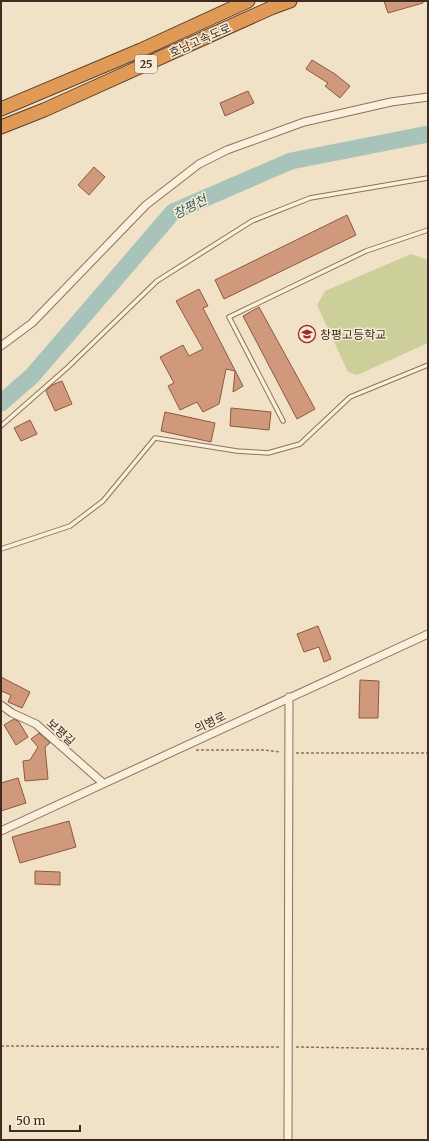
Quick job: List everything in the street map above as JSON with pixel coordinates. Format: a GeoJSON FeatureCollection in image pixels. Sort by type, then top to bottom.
{"type":"FeatureCollection","features":[{"type":"Feature","properties":{"kind":"highway","name":"호남고속도로"},"geometry":{"type":"LineString","coordinates":[[1,109],[141,50],[248,1]]}},
{"type":"Feature","properties":{"kind":"highway","name":"호남고속도로"},"geometry":{"type":"LineString","coordinates":[[1,127],[44,110],[271,8],[290,1]]}},
{"type":"Feature","properties":{"kind":"street"},"geometry":{"type":"LineString","coordinates":[[1,346],[32,322],[146,205],[199,164],[227,150],[304,122],[391,102],[428,97]]}},
{"type":"Feature","properties":{"kind":"street","name":"의병로"},"geometry":{"type":"LineString","coordinates":[[1,831],[60,804],[103,782],[190,744],[428,634]]}},
{"type":"Feature","properties":{"kind":"street"},"geometry":{"type":"LineString","coordinates":[[288,1140],[289,697]]}},
{"type":"Feature","properties":{"kind":"street","name":"보평길"},"geometry":{"type":"LineString","coordinates":[[1,705],[36,724],[103,782]]}},
{"type":"Feature","properties":{"kind":"lane"},"geometry":{"type":"LineString","coordinates":[[1,426],[67,368],[157,281],[252,220],[310,198],[428,178]]}},
{"type":"Feature","properties":{"kind":"lane"},"geometry":{"type":"LineString","coordinates":[[283,421],[229,317],[366,250],[428,230]]}},
{"type":"Feature","properties":{"kind":"lane"},"geometry":{"type":"LineString","coordinates":[[1,549],[70,526],[103,501],[156,438],[237,451],[268,453],[300,444],[350,397],[428,364]]}},
{"type":"Feature","properties":{"kind":"path"},"geometry":{"type":"LineString","coordinates":[[190,744],[194,749],[202,751],[264,750],[290,754],[428,753]]}},
{"type":"Feature","properties":{"kind":"path"},"geometry":{"type":"LineString","coordinates":[[1,1046],[428,1049]]}},
{"type":"Feature","properties":{"kind":"green space"},"geometry":{"type":"Polygon","coordinates":[[[411,254],[428,260],[428,343],[357,375],[348,372],[317,305],[325,291],[411,254]]]}},
{"type":"Feature","properties":{"kind":"building"},"geometry":{"type":"Polygon","coordinates":[[[384,1],[423,1],[423,3],[388,13],[384,1]]]}},
{"type":"Feature","properties":{"kind":"building"},"geometry":{"type":"Polygon","coordinates":[[[312,60],[335,74],[350,86],[340,98],[325,86],[328,83],[306,69],[312,60]]]}},
{"type":"Feature","properties":{"kind":"building"},"geometry":{"type":"Polygon","coordinates":[[[248,91],[254,103],[225,116],[220,103],[248,91]]]}},
{"type":"Feature","properties":{"kind":"building"},"geometry":{"type":"Polygon","coordinates":[[[94,167],[105,177],[89,195],[78,185],[94,167]]]}},
{"type":"Feature","properties":{"kind":"building"},"geometry":{"type":"Polygon","coordinates":[[[347,215],[356,235],[224,299],[215,280],[347,215]]]}},
{"type":"Feature","properties":{"kind":"building"},"geometry":{"type":"Polygon","coordinates":[[[199,289],[208,306],[203,308],[243,386],[233,392],[235,371],[226,369],[219,404],[203,412],[197,402],[180,410],[168,386],[174,383],[160,357],[183,345],[189,356],[203,349],[176,301],[199,289]]]}},
{"type":"Feature","properties":{"kind":"building"},"geometry":{"type":"Polygon","coordinates":[[[259,307],[315,409],[297,419],[243,316],[259,307]]]}},
{"type":"Feature","properties":{"kind":"building"},"geometry":{"type":"Polygon","coordinates":[[[62,381],[72,404],[55,411],[46,391],[52,385],[62,381]]]}},
{"type":"Feature","properties":{"kind":"building"},"geometry":{"type":"Polygon","coordinates":[[[231,408],[271,412],[269,430],[230,426],[231,408]]]}},
{"type":"Feature","properties":{"kind":"building"},"geometry":{"type":"Polygon","coordinates":[[[165,412],[215,423],[211,442],[161,431],[165,412]]]}},
{"type":"Feature","properties":{"kind":"building"},"geometry":{"type":"Polygon","coordinates":[[[30,420],[37,434],[21,441],[14,428],[30,420]]]}},
{"type":"Feature","properties":{"kind":"building"},"geometry":{"type":"Polygon","coordinates":[[[318,626],[331,659],[324,662],[319,647],[304,652],[297,634],[318,626]]]}},
{"type":"Feature","properties":{"kind":"building"},"geometry":{"type":"Polygon","coordinates":[[[1,677],[30,692],[22,708],[8,702],[11,695],[1,691],[1,677]]]}},
{"type":"Feature","properties":{"kind":"building"},"geometry":{"type":"Polygon","coordinates":[[[360,680],[379,681],[378,718],[359,718],[360,680]]]}},
{"type":"Feature","properties":{"kind":"building"},"geometry":{"type":"Polygon","coordinates":[[[14,719],[19,722],[28,737],[16,745],[4,725],[14,719]]]}},
{"type":"Feature","properties":{"kind":"building"},"geometry":{"type":"Polygon","coordinates":[[[39,733],[50,743],[45,747],[48,779],[25,781],[23,761],[30,760],[38,747],[31,739],[39,733]]]}},
{"type":"Feature","properties":{"kind":"building"},"geometry":{"type":"Polygon","coordinates":[[[18,778],[26,803],[1,811],[1,783],[18,778]]]}},
{"type":"Feature","properties":{"kind":"building"},"geometry":{"type":"Polygon","coordinates":[[[69,821],[76,847],[20,863],[12,837],[69,821]]]}},
{"type":"Feature","properties":{"kind":"building"},"geometry":{"type":"Polygon","coordinates":[[[35,871],[60,872],[60,885],[35,884],[35,871]]]}},
{"type":"Feature","properties":{"kind":"waterway","name":"창평천"},"geometry":{"type":"LineString","coordinates":[[1,403],[32,376],[173,212],[291,161],[428,134]]}},
{"type":"Feature","properties":{"kind":"place","name":"창평고등학교"},"geometry":{"type":"Point","coordinates":[307,334]}}]}
